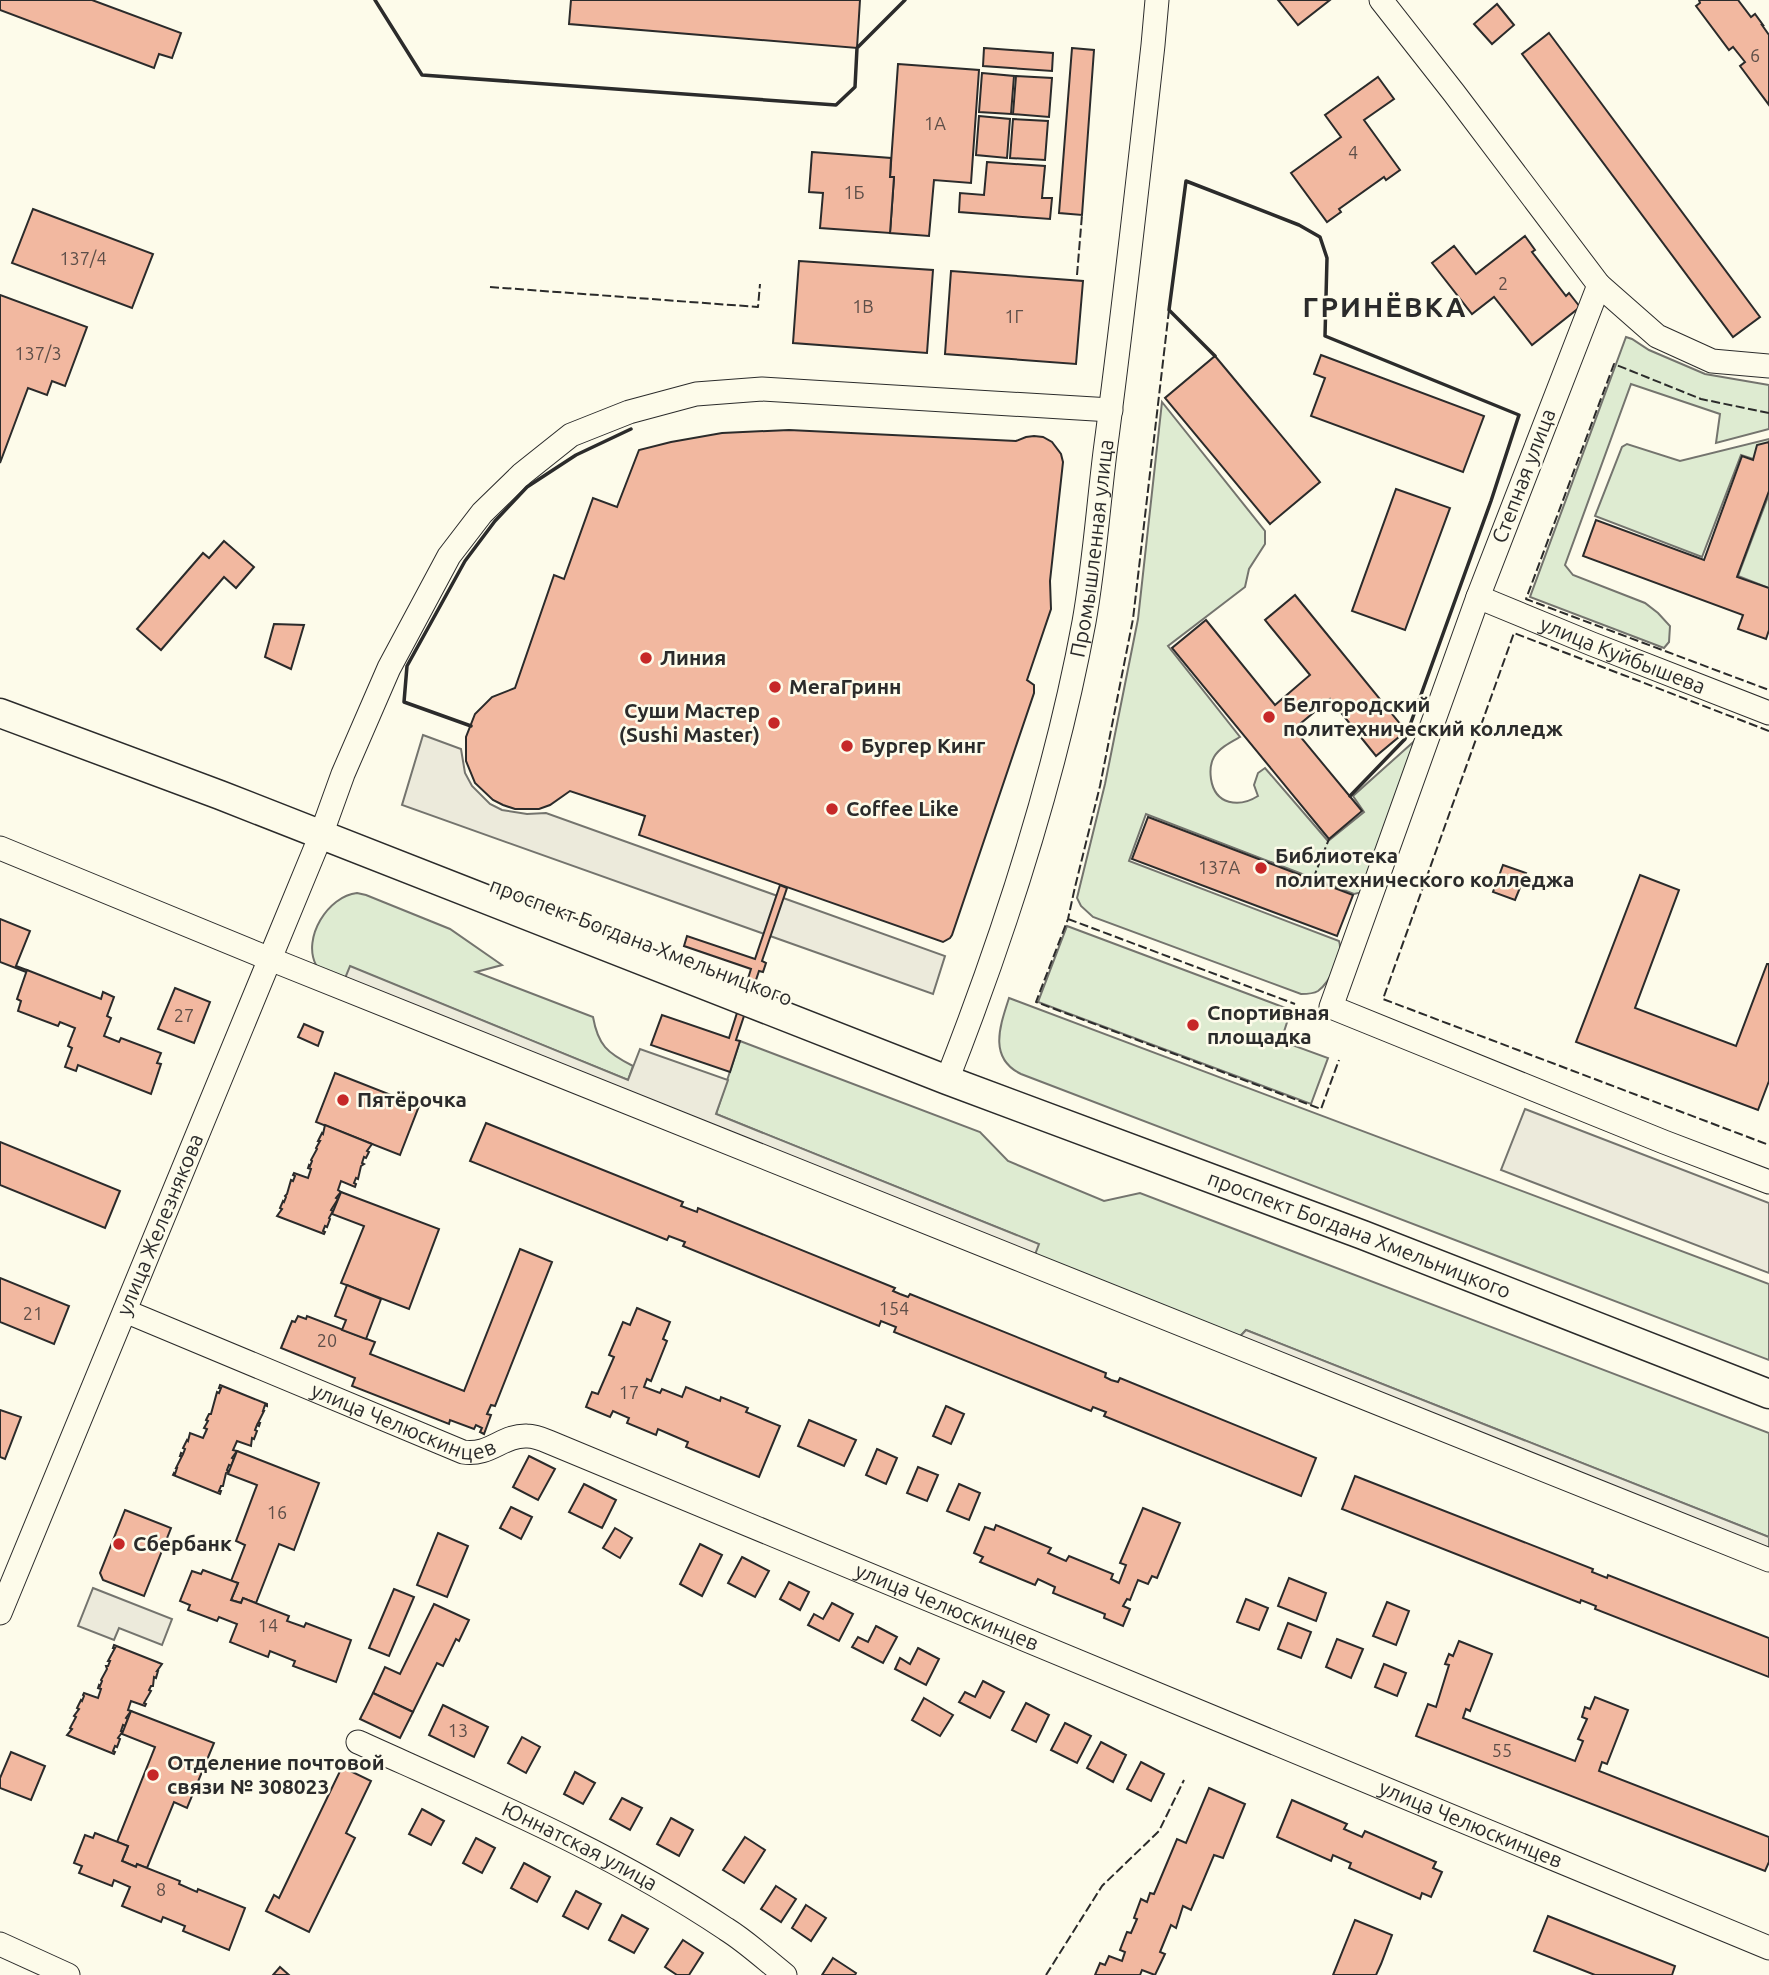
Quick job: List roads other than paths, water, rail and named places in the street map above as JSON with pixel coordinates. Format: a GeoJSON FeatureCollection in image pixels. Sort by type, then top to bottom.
{"type":"FeatureCollection","features":[{"type":"Feature","properties":{"kind":"main road","name":"проспект Богдана Хмельницкого"},"geometry":{"type":"LineString","coordinates":[[0,713],[321,835],[947,1080],[1363,1235],[1769,1394]]}},
{"type":"Feature","properties":{"kind":"street","name":"Промышленная улица"},"geometry":{"type":"LineString","coordinates":[[947,1080],[982,990],[1025,860],[1061,730],[1084,620],[1111,410],[1157,0]]}},
{"type":"Feature","properties":{"kind":"street"},"geometry":{"type":"LineString","coordinates":[[1381,0],[1599,285],[1657,336],[1712,361],[1769,366]]}},
{"type":"Feature","properties":{"kind":"street","name":"Степная улица"},"geometry":{"type":"LineString","coordinates":[[1599,285],[1478,597],[1331,1007],[1769,1182]]}},
{"type":"Feature","properties":{"kind":"street","name":"улица Железнякова"},"geometry":{"type":"LineString","coordinates":[[0,1613],[321,835],[343,774],[389,668],[449,556],[482,513],[522,474],[571,435],[629,412],[696,394],[762,388],[1111,410]]}},
{"type":"Feature","properties":{"kind":"street","name":"улица Куйбышева"},"geometry":{"type":"LineString","coordinates":[[1478,597],[1769,713]]}},
{"type":"Feature","properties":{"kind":"street"},"geometry":{"type":"LineString","coordinates":[[0,848],[270,959],[1769,1560]]}},
{"type":"Feature","properties":{"kind":"street","name":"улица Челюскинцев"},"geometry":{"type":"LineString","coordinates":[[125,1311],[463,1452],[484,1452],[526,1435],[549,1442],[1769,1948]]}},
{"type":"Feature","properties":{"kind":"street","name":"Юннатская улица"},"geometry":{"type":"LineString","coordinates":[[358,1742],[502,1807],[642,1877],[727,1930],[785,1975]]}},
{"type":"Feature","properties":{"kind":"street"},"geometry":{"type":"LineString","coordinates":[[0,1944],[68,1975]]}},
{"type":"Feature","properties":{"kind":"place","name":"Линия"},"geometry":{"type":"Point","coordinates":[646,658]}},
{"type":"Feature","properties":{"kind":"place","name":"МегаГринн"},"geometry":{"type":"Point","coordinates":[775,687]}},
{"type":"Feature","properties":{"kind":"place","name":"Белгородский политехнический колледж"},"geometry":{"type":"Point","coordinates":[1269,717]}},
{"type":"Feature","properties":{"kind":"place","name":"Суши Мастер (Sushi Master)"},"geometry":{"type":"Point","coordinates":[774,723]}},
{"type":"Feature","properties":{"kind":"place","name":"Бургер Кинг"},"geometry":{"type":"Point","coordinates":[847,746]}},
{"type":"Feature","properties":{"kind":"place","name":"Coffee Like"},"geometry":{"type":"Point","coordinates":[832,809]}},
{"type":"Feature","properties":{"kind":"place","name":"Библиотека политехнического колледжа"},"geometry":{"type":"Point","coordinates":[1261,868]}},
{"type":"Feature","properties":{"kind":"place","name":"Спортивная площадка"},"geometry":{"type":"Point","coordinates":[1193,1025]}},
{"type":"Feature","properties":{"kind":"place","name":"Пятёрочка"},"geometry":{"type":"Point","coordinates":[343,1100]}},
{"type":"Feature","properties":{"kind":"place","name":"Сбербанк"},"geometry":{"type":"Point","coordinates":[119,1544]}},
{"type":"Feature","properties":{"kind":"place","name":"Отделение почтовой связи № 308023"},"geometry":{"type":"Point","coordinates":[153,1775]}},
{"type":"Feature","properties":{"kind":"district","name":"ГРИНЁВКА"},"geometry":{"type":"Point","coordinates":[1385,307]}}]}
